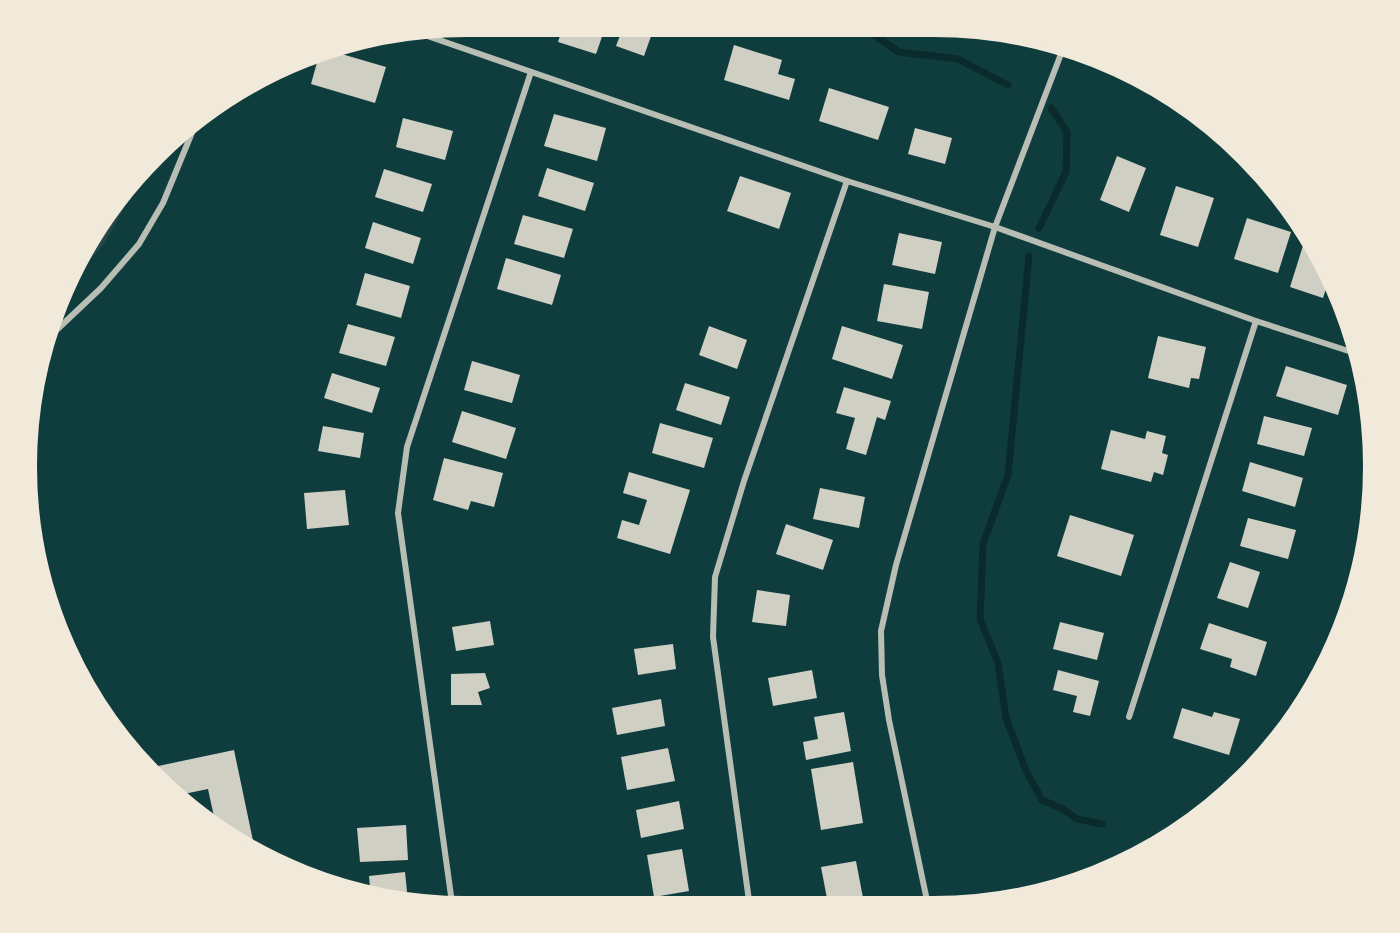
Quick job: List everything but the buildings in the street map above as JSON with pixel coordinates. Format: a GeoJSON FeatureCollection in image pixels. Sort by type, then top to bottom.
{"type":"FeatureCollection","features":[{"type":"Feature","properties":{"kind":"street"},"geometry":{"type":"LineString","coordinates":[[425,35],[848,181],[995,227],[1256,321],[1351,352]]}},
{"type":"Feature","properties":{"kind":"street"},"geometry":{"type":"LineString","coordinates":[[927,900],[889,720],[882,675],[881,631],[896,565],[995,227],[1061,52]]}},
{"type":"Feature","properties":{"kind":"street"},"geometry":{"type":"LineString","coordinates":[[452,899],[398,513],[407,447],[531,72]]}},
{"type":"Feature","properties":{"kind":"street"},"geometry":{"type":"LineString","coordinates":[[55,332],[101,288],[139,244],[163,203],[192,132]]}},
{"type":"Feature","properties":{"kind":"street"},"geometry":{"type":"LineString","coordinates":[[749,900],[713,636],[715,577],[744,481],[848,181]]}},
{"type":"Feature","properties":{"kind":"street"},"geometry":{"type":"LineString","coordinates":[[1129,717],[1256,321]]}},
{"type":"Feature","properties":{"kind":"shaded area"},"geometry":{"type":"Polygon","coordinates":[[[134,189],[103,246],[82,268],[106,226],[134,189]]]}},
{"type":"Feature","properties":{"kind":"waterway"},"geometry":{"type":"LineString","coordinates":[[871,33],[899,52],[958,59],[1008,85]]}},
{"type":"Feature","properties":{"kind":"waterway"},"geometry":{"type":"LineString","coordinates":[[1039,228],[1066,172],[1067,132],[1051,108]]}},
{"type":"Feature","properties":{"kind":"waterway"},"geometry":{"type":"LineString","coordinates":[[1029,256],[1008,475],[983,544],[980,619],[998,663],[1006,718],[1026,771],[1042,800],[1063,809],[1077,819],[1102,824]]}}]}
